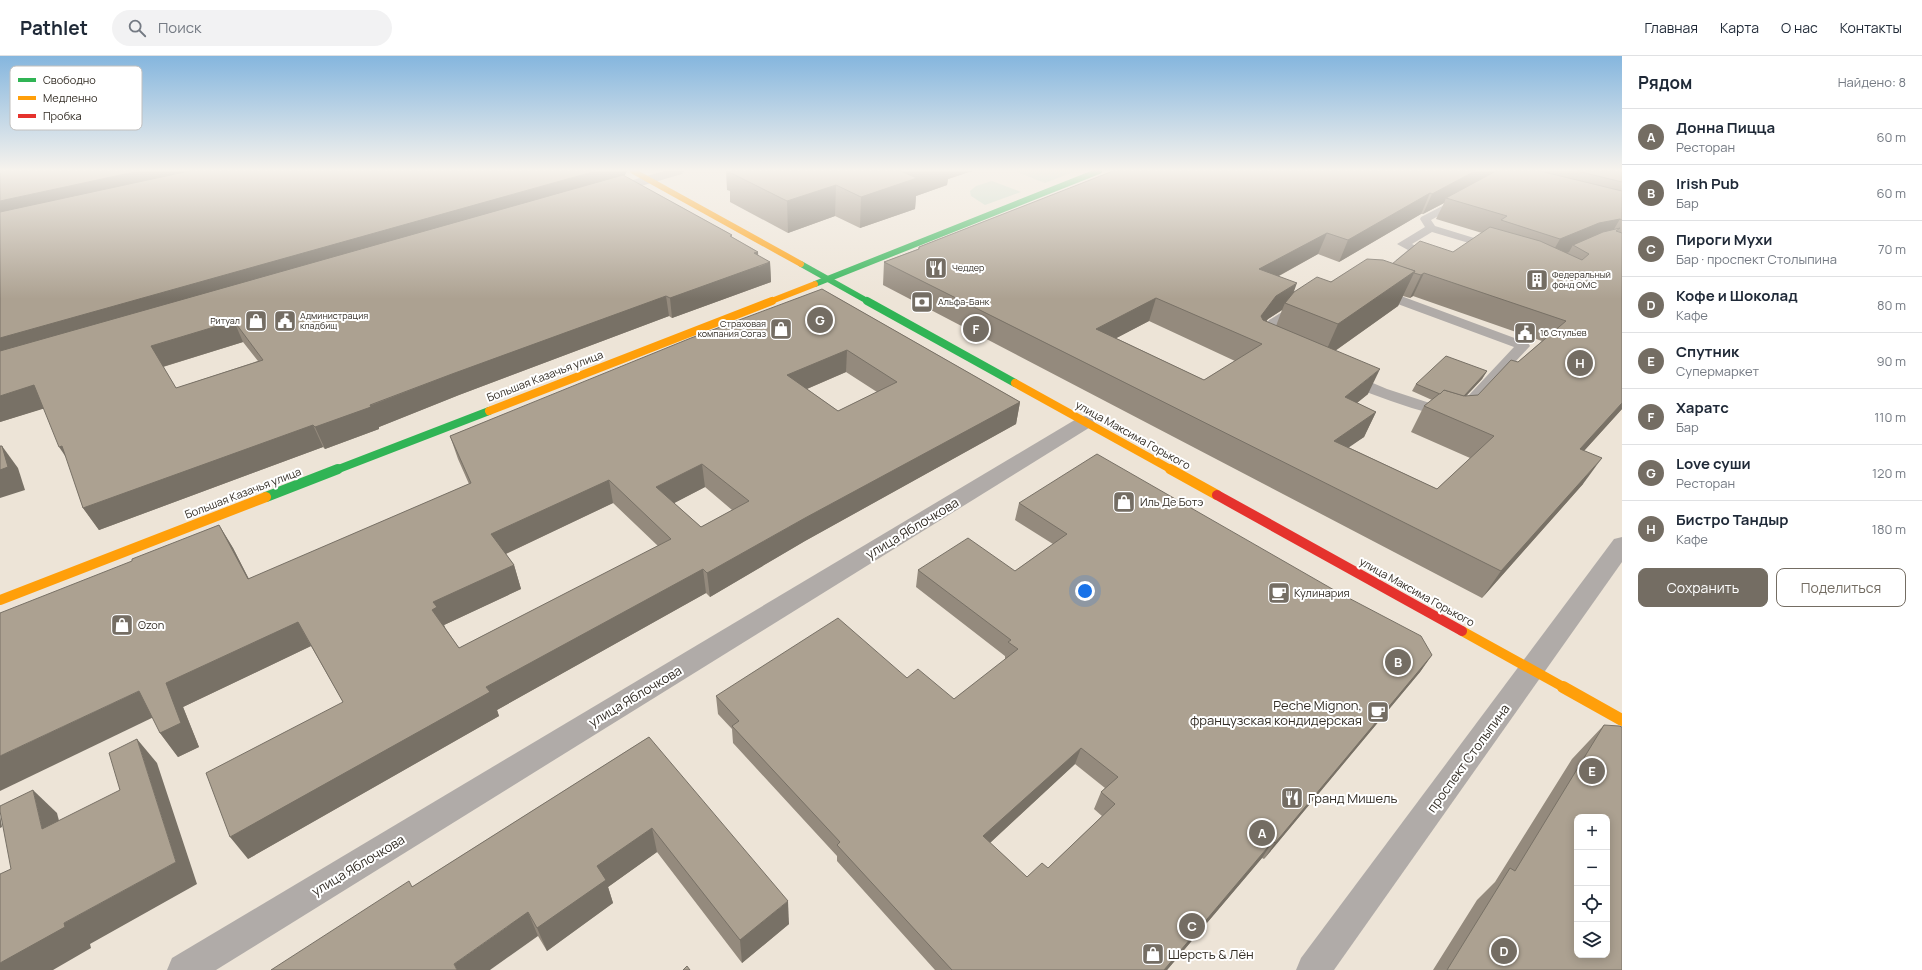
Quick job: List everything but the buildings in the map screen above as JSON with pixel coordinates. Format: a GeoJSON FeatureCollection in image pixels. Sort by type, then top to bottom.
{"type":"FeatureCollection","features":[{"type":"Feature","properties":{"kind":"street","name":"улица Максима Горького"},"geometry":{"type":"LineString","coordinates":[[709,214],[1622,720]]}},
{"type":"Feature","properties":{"kind":"street","name":"Большая Казачья улица"},"geometry":{"type":"LineString","coordinates":[[0,600],[991,214]]}},
{"type":"Feature","properties":{"kind":"street","name":"улица Яблочкова"},"geometry":{"type":"LineString","coordinates":[[184,970],[1085,422]]}},
{"type":"Feature","properties":{"kind":"street","name":"проспект Столыпина"},"geometry":{"type":"LineString","coordinates":[[1313,970],[1622,545]]}},
{"type":"Feature","properties":{"kind":"lane"},"geometry":{"type":"LineString","coordinates":[[1435,214],[1425,219],[1431,228],[1503,250]]}},
{"type":"Feature","properties":{"kind":"lane"},"geometry":{"type":"LineString","coordinates":[[1431,228],[1403,244],[1431,253]]}},
{"type":"Feature","properties":{"kind":"lane"},"geometry":{"type":"LineString","coordinates":[[1458,250],[1471,241]]}},
{"type":"Feature","properties":{"kind":"lane"},"geometry":{"type":"LineString","coordinates":[[1393,268],[1416,248]]}},
{"type":"Feature","properties":{"kind":"lane"},"geometry":{"type":"LineString","coordinates":[[1370,288],[1524,346],[1458,416],[1434,410],[1381,392],[1261,340],[1274,323],[1331,286],[1370,288],[1381,278]]}},
{"type":"Feature","properties":{"kind":"traffic: fast"},"geometry":{"type":"LineString","coordinates":[[815,284],[992,214]]}},
{"type":"Feature","properties":{"kind":"traffic: fast"},"geometry":{"type":"LineString","coordinates":[[801,264],[1015,383]]}},
{"type":"Feature","properties":{"kind":"traffic: fast"},"geometry":{"type":"LineString","coordinates":[[266,497],[489,411]]}},
{"type":"Feature","properties":{"kind":"traffic: slow"},"geometry":{"type":"LineString","coordinates":[[710,214],[801,264]]}},
{"type":"Feature","properties":{"kind":"traffic: slow"},"geometry":{"type":"LineString","coordinates":[[489,411],[815,284]]}},
{"type":"Feature","properties":{"kind":"traffic: slow"},"geometry":{"type":"LineString","coordinates":[[1015,383],[1217,495]]}},
{"type":"Feature","properties":{"kind":"traffic: slow"},"geometry":{"type":"LineString","coordinates":[[0,600],[266,497]]}},
{"type":"Feature","properties":{"kind":"traffic: slow"},"geometry":{"type":"LineString","coordinates":[[1462,631],[1622,720]]}},
{"type":"Feature","properties":{"kind":"traffic: jam"},"geometry":{"type":"LineString","coordinates":[[1217,495],[1462,631]]}},
{"type":"Feature","properties":{"kind":"place","name":"Чеддер"},"geometry":{"type":"Point","coordinates":[936,268]}},
{"type":"Feature","properties":{"kind":"place","name":"Федеральный фонд ОМС"},"geometry":{"type":"Point","coordinates":[1537,280]}},
{"type":"Feature","properties":{"kind":"place","name":"Альфа-Банк"},"geometry":{"type":"Point","coordinates":[922,302]}},
{"type":"Feature","properties":{"kind":"place","name":"Love суши"},"geometry":{"type":"Point","coordinates":[820,320]}},
{"type":"Feature","properties":{"kind":"place","name":"Ритуал"},"geometry":{"type":"Point","coordinates":[256,321]}},
{"type":"Feature","properties":{"kind":"place","name":"Администрация кладбищ"},"geometry":{"type":"Point","coordinates":[285,321]}},
{"type":"Feature","properties":{"kind":"place","name":"Страховая компания Согаз"},"geometry":{"type":"Point","coordinates":[781,329]}},
{"type":"Feature","properties":{"kind":"place","name":"Харатс"},"geometry":{"type":"Point","coordinates":[976,329]}},
{"type":"Feature","properties":{"kind":"place","name":"16 Стульев"},"geometry":{"type":"Point","coordinates":[1525,333]}},
{"type":"Feature","properties":{"kind":"place","name":"Бистро Тандыр"},"geometry":{"type":"Point","coordinates":[1580,363]}},
{"type":"Feature","properties":{"kind":"place","name":"Иль Де Ботэ"},"geometry":{"type":"Point","coordinates":[1124,502]}},
{"type":"Feature","properties":{"kind":"place","name":"Кулинария"},"geometry":{"type":"Point","coordinates":[1279,593]}},
{"type":"Feature","properties":{"kind":"place","name":"Ozon"},"geometry":{"type":"Point","coordinates":[122,625]}},
{"type":"Feature","properties":{"kind":"place","name":"Irish Pub"},"geometry":{"type":"Point","coordinates":[1398,662]}},
{"type":"Feature","properties":{"kind":"place","name":"Peche Mignon, французская кондидерская"},"geometry":{"type":"Point","coordinates":[1378,712]}},
{"type":"Feature","properties":{"kind":"place","name":"Спутник"},"geometry":{"type":"Point","coordinates":[1592,771]}},
{"type":"Feature","properties":{"kind":"place","name":"Гранд Мишель"},"geometry":{"type":"Point","coordinates":[1292,798]}},
{"type":"Feature","properties":{"kind":"place","name":"Донна Пицца"},"geometry":{"type":"Point","coordinates":[1262,833]}},
{"type":"Feature","properties":{"kind":"place","name":"Пироги Мухи"},"geometry":{"type":"Point","coordinates":[1192,926]}},
{"type":"Feature","properties":{"kind":"place","name":"Кофе и Шоколад"},"geometry":{"type":"Point","coordinates":[1504,951]}},
{"type":"Feature","properties":{"kind":"place","name":"Шерсть & Лён"},"geometry":{"type":"Point","coordinates":[1153,954]}}]}
